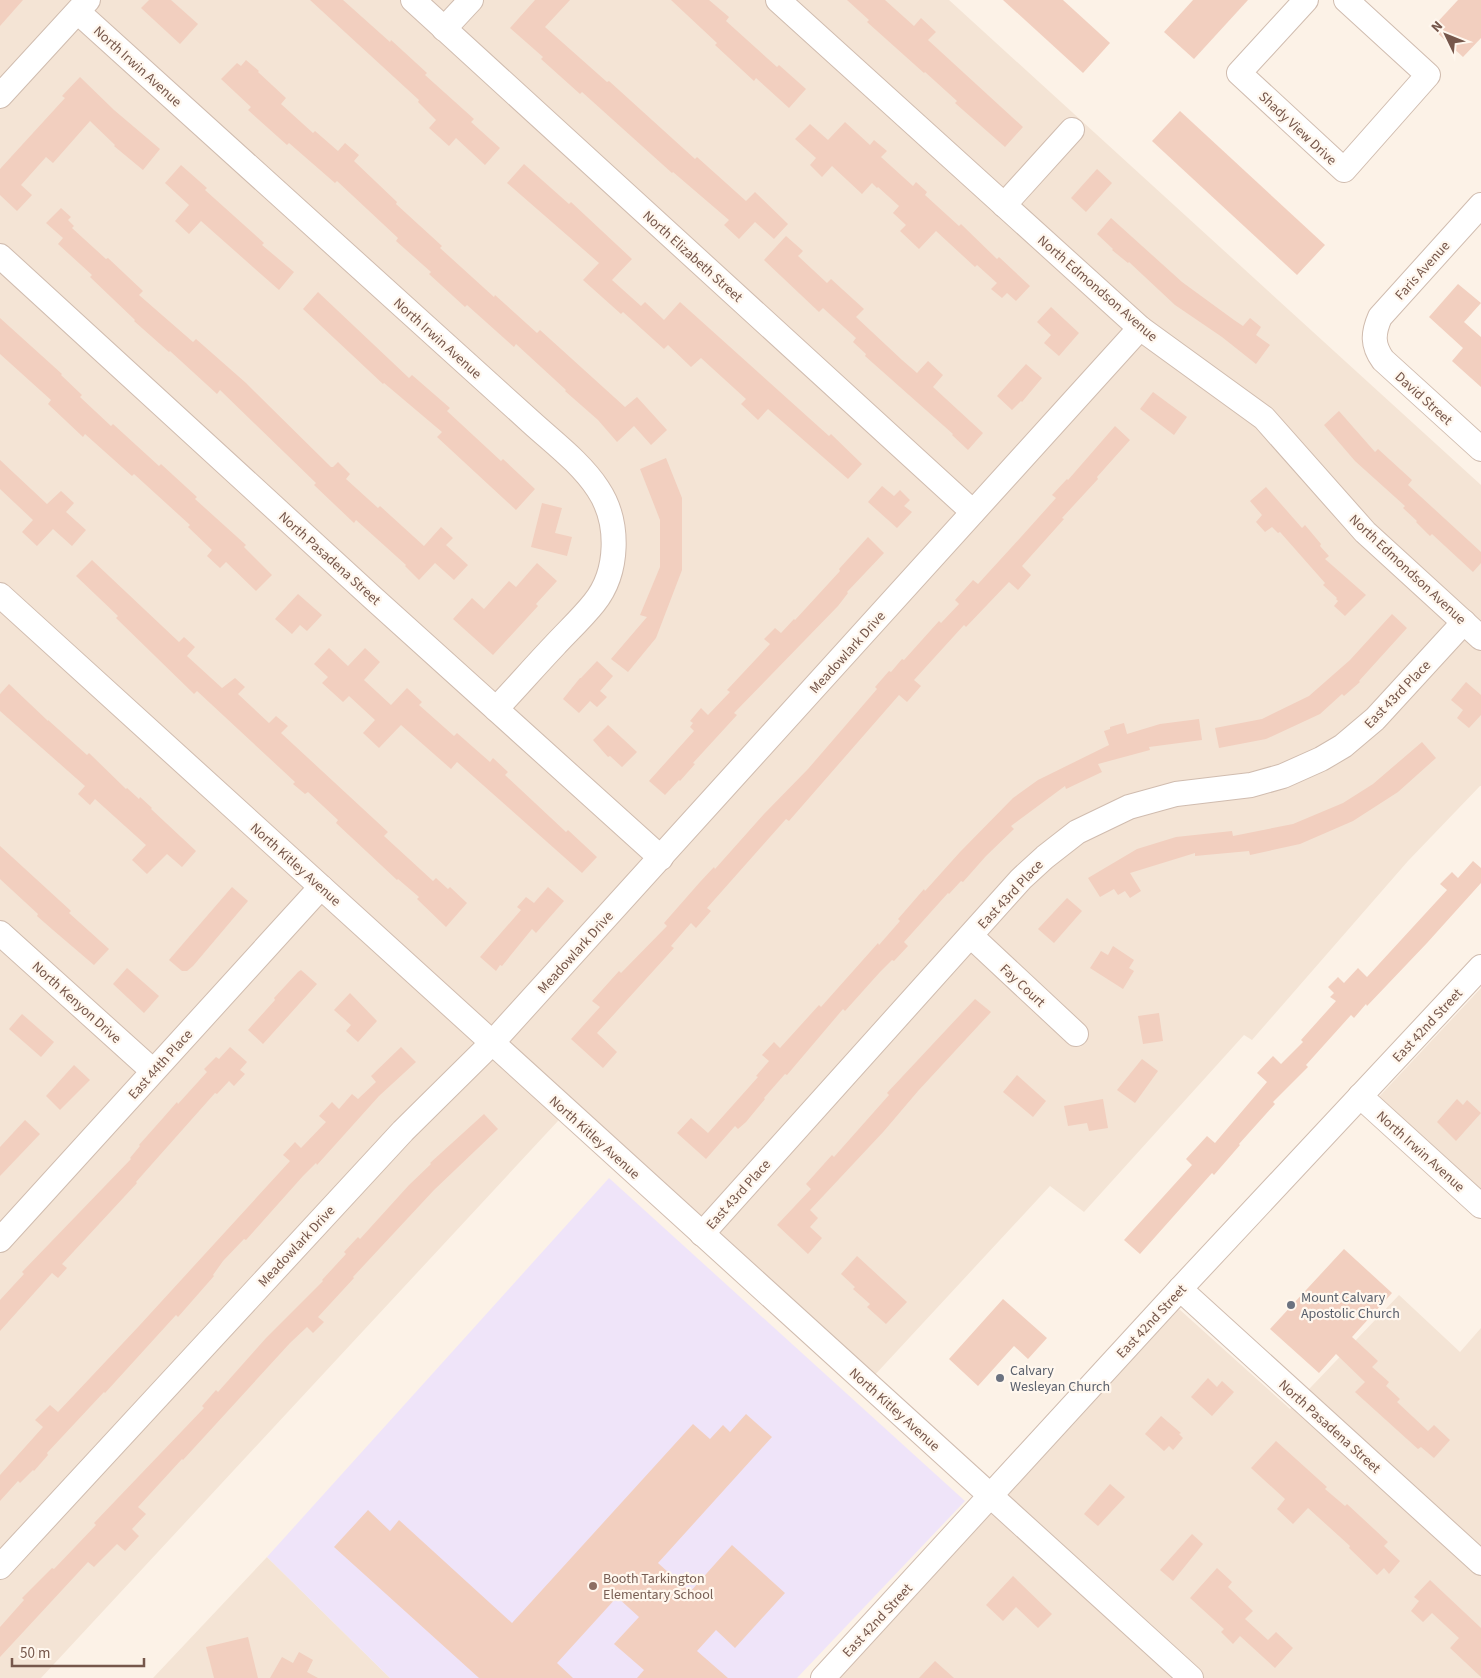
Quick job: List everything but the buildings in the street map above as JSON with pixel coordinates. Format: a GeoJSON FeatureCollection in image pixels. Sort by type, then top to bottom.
{"type":"FeatureCollection","features":[{"type":"Feature","properties":{"kind":"street","name":"North Elizabeth Street"},"geometry":{"type":"LineString","coordinates":[[412,0],[973,512]]}},
{"type":"Feature","properties":{"kind":"street"},"geometry":{"type":"LineString","coordinates":[[444,29],[471,0]]}},
{"type":"Feature","properties":{"kind":"street","name":"North Edmondson Avenue"},"geometry":{"type":"LineString","coordinates":[[778,0],[1140,328],[1264,418],[1365,532],[1472,630]]}},
{"type":"Feature","properties":{"kind":"street","name":"Shady View Drive"},"geometry":{"type":"LineString","coordinates":[[1306,0],[1239,73],[1344,170],[1428,75],[1346,0]]}},
{"type":"Feature","properties":{"kind":"street"},"geometry":{"type":"LineString","coordinates":[[0,96],[83,6]]}},
{"type":"Feature","properties":{"kind":"street","name":"North Irwin Avenue"},"geometry":{"type":"LineString","coordinates":[[83,6],[584,471],[599,491],[612,523],[614,540],[611,568],[606,580],[594,603],[496,709]]}},
{"type":"Feature","properties":{"kind":"street"},"geometry":{"type":"LineString","coordinates":[[1004,205],[1072,130]]}},
{"type":"Feature","properties":{"kind":"street","name":"Faris Avenue"},"geometry":{"type":"LineString","coordinates":[[1374,341],[1374,332],[1380,317],[1481,205]]}},
{"type":"Feature","properties":{"kind":"street","name":"North Pasadena Street"},"geometry":{"type":"LineString","coordinates":[[0,256],[660,858]]}},
{"type":"Feature","properties":{"kind":"street","name":"Meadowlark Drive"},"geometry":{"type":"LineString","coordinates":[[0,1567],[403,1131],[492,1043],[1140,328]]}},
{"type":"Feature","properties":{"kind":"street","name":"David Street"},"geometry":{"type":"LineString","coordinates":[[1374,341],[1378,353],[1386,364],[1481,450]]}},
{"type":"Feature","properties":{"kind":"street","name":"North Kitley Avenue"},"geometry":{"type":"LineString","coordinates":[[0,596],[1191,1678]]}},
{"type":"Feature","properties":{"kind":"street","name":"East 43rd Place"},"geometry":{"type":"LineString","coordinates":[[702,1234],[1021,880],[1045,857],[1077,832],[1136,804],[1176,794],[1251,785],[1275,778],[1314,762],[1343,746],[1375,720],[1472,630]]}},
{"type":"Feature","properties":{"kind":"street","name":"East 44th Place"},"geometry":{"type":"LineString","coordinates":[[0,1240],[321,887]]}},
{"type":"Feature","properties":{"kind":"street","name":"North Kenyon Drive"},"geometry":{"type":"LineString","coordinates":[[0,933],[154,1071]]}},
{"type":"Feature","properties":{"kind":"street","name":"Fay Court"},"geometry":{"type":"LineString","coordinates":[[971,936],[1076,1034]]}},
{"type":"Feature","properties":{"kind":"street","name":"East 42nd Street"},"geometry":{"type":"LineString","coordinates":[[823,1678],[1180,1289],[1481,967]]}},
{"type":"Feature","properties":{"kind":"street","name":"North Irwin Avenue"},"geometry":{"type":"LineString","coordinates":[[1360,1096],[1481,1206]]}},
{"type":"Feature","properties":{"kind":"street","name":"North Pasadena Street"},"geometry":{"type":"LineString","coordinates":[[1180,1289],[1481,1563]]}},
{"type":"Feature","properties":{"kind":"shaded area"},"geometry":{"type":"Polygon","coordinates":[[[0,0],[949,0],[1481,485],[1481,786],[1408,861],[1252,1040],[1244,1035],[1084,1212],[1050,1186],[872,1378],[571,1107],[41,1678],[0,1678],[0,0]]]}},
{"type":"Feature","properties":{"kind":"shaded area"},"geometry":{"type":"Polygon","coordinates":[[[1481,988],[1481,1196],[1376,1100],[1481,988]]]}},
{"type":"Feature","properties":{"kind":"shaded area"},"geometry":{"type":"Polygon","coordinates":[[[609,1178],[965,1501],[797,1678],[390,1678],[267,1557],[609,1178]]]}},
{"type":"Feature","properties":{"kind":"shaded area"},"geometry":{"type":"Polygon","coordinates":[[[1399,1295],[1460,1352],[1481,1328],[1481,1678],[840,1678],[1179,1309],[1290,1409],[1399,1295]]]}},
{"type":"Feature","properties":{"kind":"shaded area"},"geometry":{"type":"Polygon","coordinates":[[[267,1557],[390,1678],[153,1678],[267,1557]]]}},
{"type":"Feature","properties":{"kind":"place","name":"Mount Calvary Apostolic Church"},"geometry":{"type":"Point","coordinates":[1291,1305]}},
{"type":"Feature","properties":{"kind":"place","name":"Calvary Wesleyan Church"},"geometry":{"type":"Point","coordinates":[1000,1378]}},
{"type":"Feature","properties":{"kind":"place","name":"Booth Tarkington Elementary School"},"geometry":{"type":"Point","coordinates":[593,1586]}}]}
